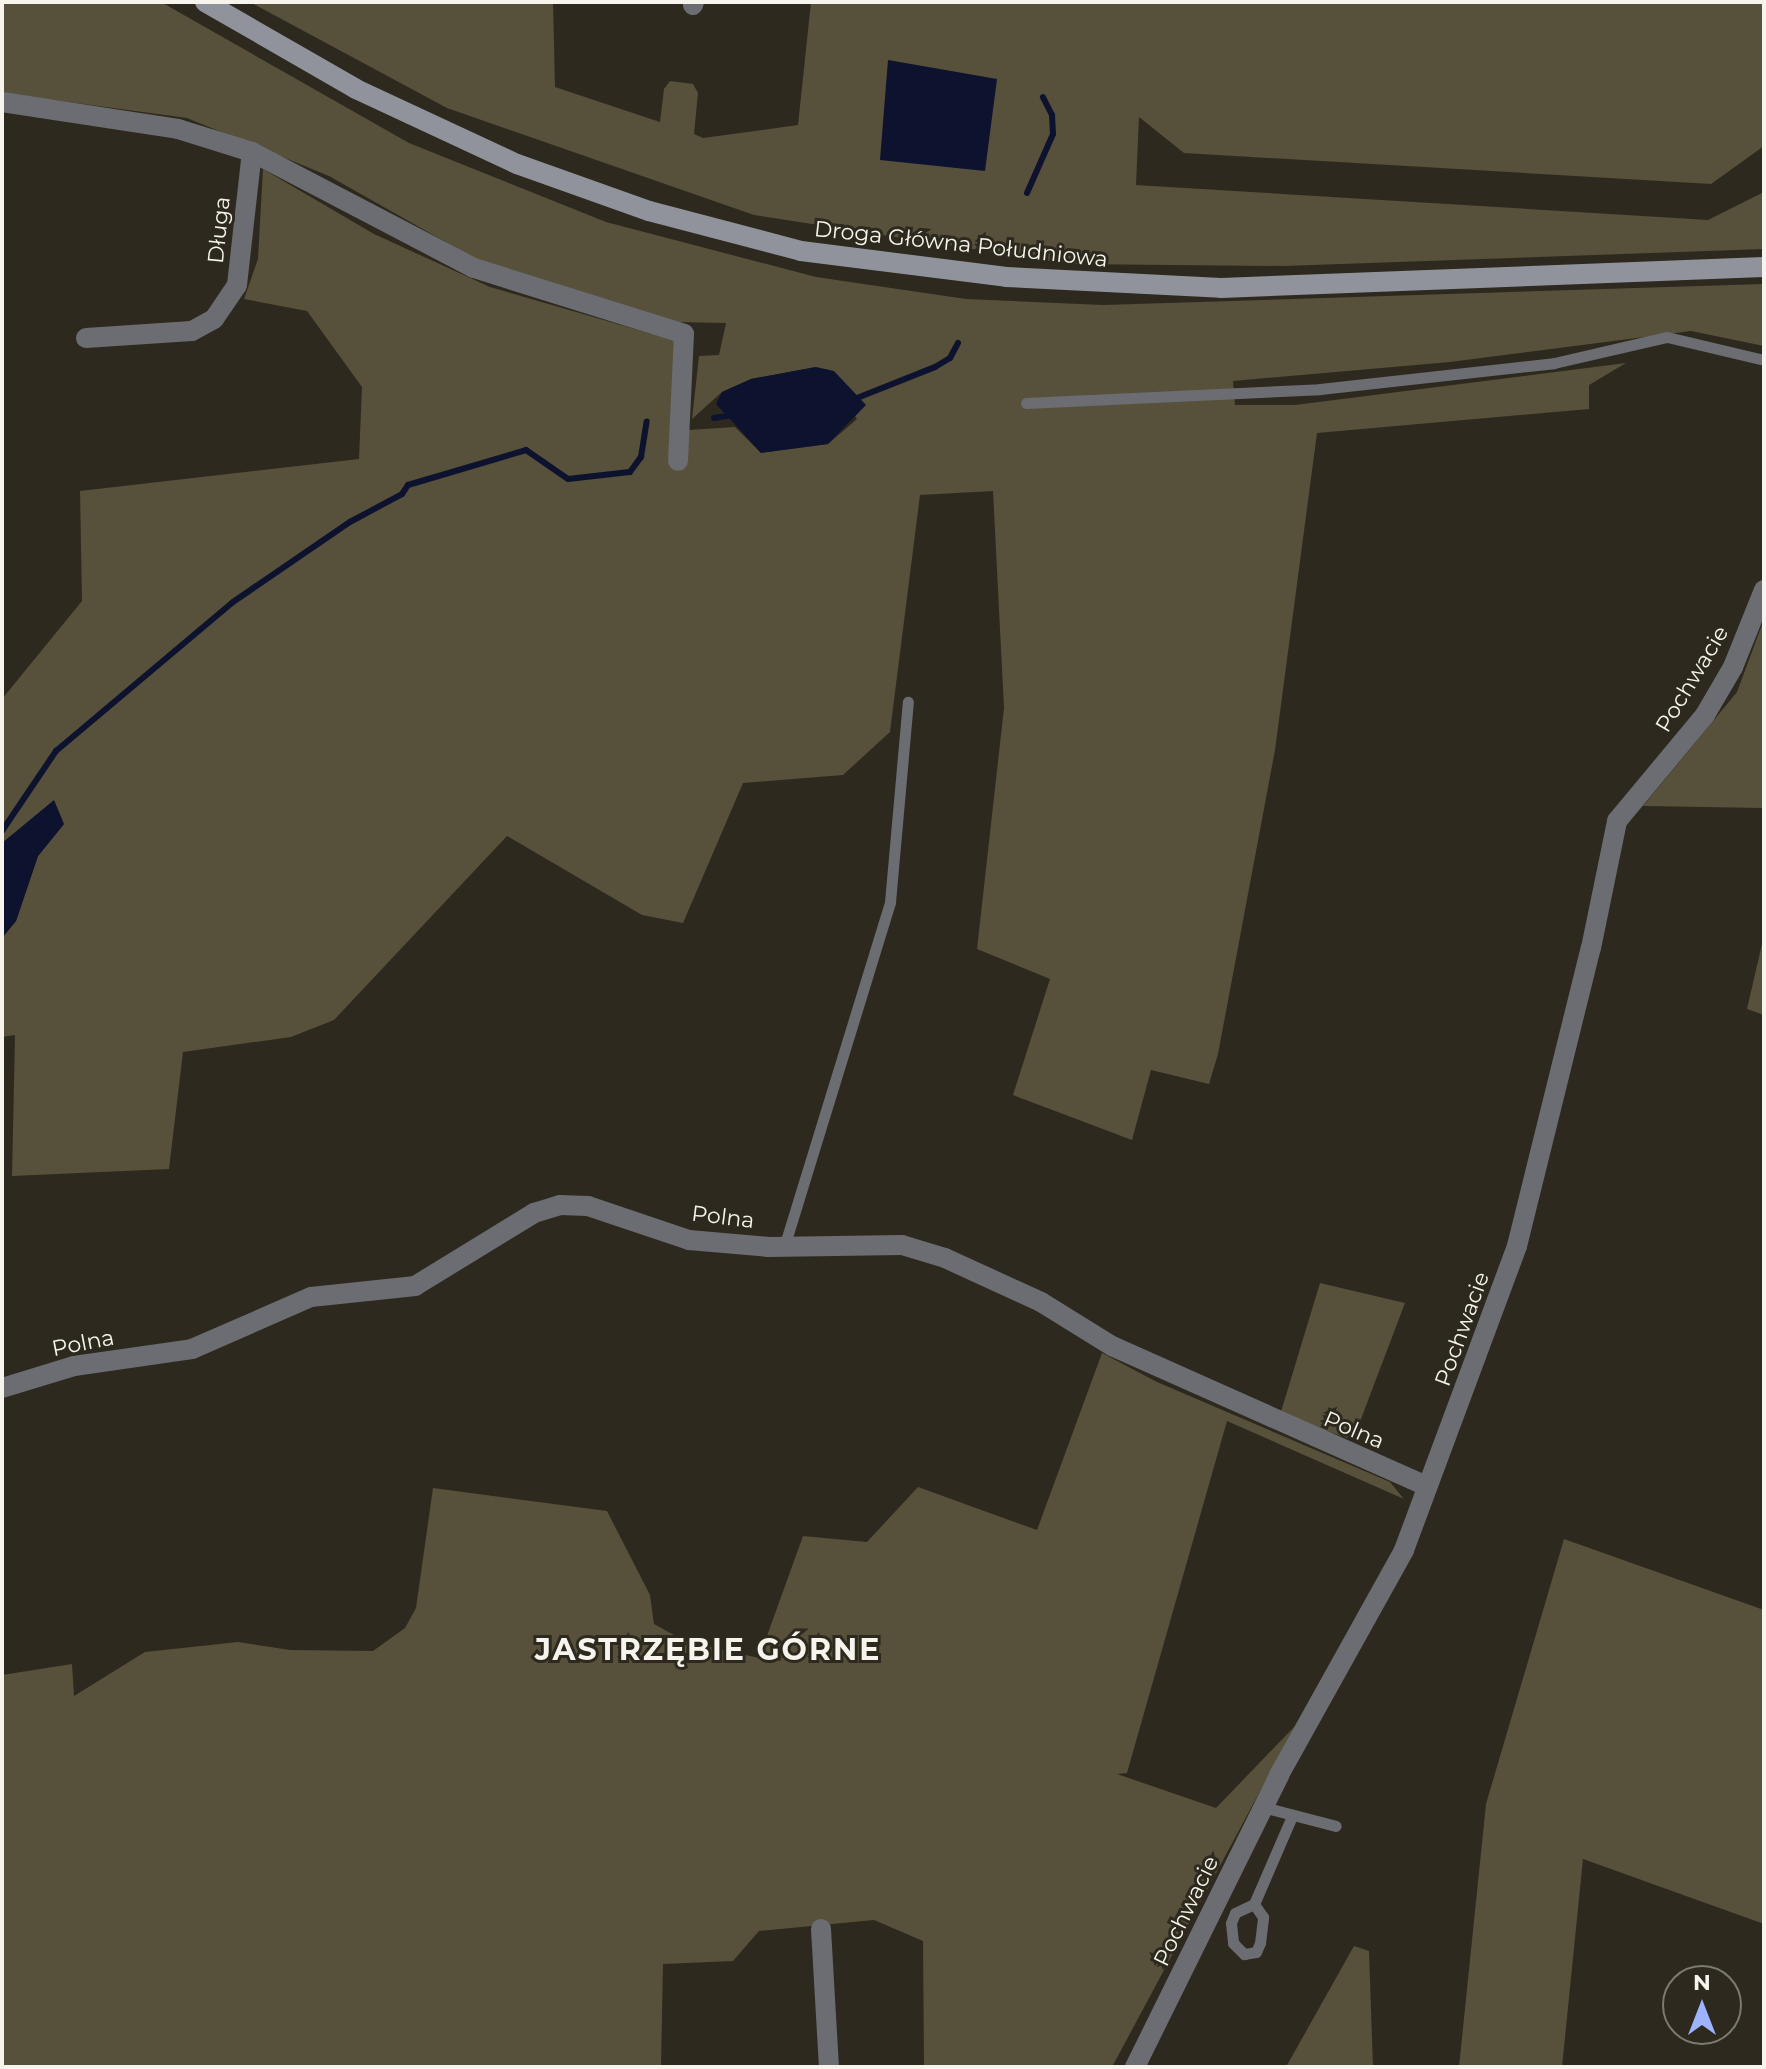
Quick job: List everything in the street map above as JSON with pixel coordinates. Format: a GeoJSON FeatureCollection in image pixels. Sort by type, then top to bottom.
{"type":"FeatureCollection","features":[{"type":"Feature","properties":{"kind":"main road","name":"Droga Główna Południowa"},"geometry":{"type":"LineString","coordinates":[[205,2],[370,97],[517,164],[660,214],[801,251],[1021,278],[1221,288],[1764,267]]}},
{"type":"Feature","properties":{"kind":"street"},"geometry":{"type":"LineString","coordinates":[[2,102],[178,129],[252,152],[474,268],[684,334],[678,461]]}},
{"type":"Feature","properties":{"kind":"street","name":"Długa"},"geometry":{"type":"LineString","coordinates":[[86,338],[192,331],[214,319],[237,285],[252,152]]}},
{"type":"Feature","properties":{"kind":"street","name":"Pochwacie"},"geometry":{"type":"LineString","coordinates":[[1135,2067],[1263,1807],[1398,1563],[1475,1367],[1517,1246],[1588,963],[1617,821],[1705,715],[1733,667],[1764,590]]}},
{"type":"Feature","properties":{"kind":"street","name":"Polna"},"geometry":{"type":"LineString","coordinates":[[2,1388],[74,1366],[192,1349],[311,1297],[415,1286],[534,1213],[560,1205],[614,1212],[689,1240],[784,1247],[902,1245],[945,1258],[1041,1302],[1112,1346],[1426,1486]]}},
{"type":"Feature","properties":{"kind":"street"},"geometry":{"type":"LineString","coordinates":[[821,1929],[829,2067]]}},
{"type":"Feature","properties":{"kind":"lane"},"geometry":{"type":"LineString","coordinates":[[1026,403],[1320,389],[1554,363],[1667,337],[1764,360]]}},
{"type":"Feature","properties":{"kind":"lane"},"geometry":{"type":"LineString","coordinates":[[784,1247],[890,902],[908,702]]}},
{"type":"Feature","properties":{"kind":"lane"},"geometry":{"type":"LineString","coordinates":[[1263,1807],[1336,1826]]}},
{"type":"Feature","properties":{"kind":"lane"},"geometry":{"type":"LineString","coordinates":[[1254,1904],[1292,1816]]}},
{"type":"Feature","properties":{"kind":"shaded area"},"geometry":{"type":"Polygon","coordinates":[[[2,2],[161,2],[409,143],[606,222],[816,277],[966,299],[1103,305],[1764,284],[1764,346],[1691,331],[1450,362],[1233,381],[1235,405],[1295,405],[1626,363],[1589,385],[1589,409],[1317,433],[1275,750],[1218,1054],[1209,1084],[1151,1070],[1132,1140],[1013,1095],[1050,979],[977,949],[1004,708],[993,491],[920,495],[890,732],[843,775],[743,783],[683,923],[642,915],[507,836],[334,1020],[291,1037],[183,1052],[169,1169],[12,1176],[15,1035],[2,1037],[2,938],[16,921],[38,856],[64,824],[21,829],[2,843],[2,699],[82,601],[80,491],[359,459],[362,387],[307,311],[244,299],[258,259],[263,169],[374,234],[490,287],[676,341],[673,431],[735,427],[761,453],[828,444],[857,419],[816,367],[751,379],[722,392],[692,419],[699,356],[719,355],[726,323],[676,322],[474,258],[329,176],[187,118],[2,93],[2,2]]]}},
{"type":"Feature","properties":{"kind":"shaded area"},"geometry":{"type":"Polygon","coordinates":[[[250,2],[553,2],[555,87],[660,122],[664,89],[670,81],[693,84],[698,93],[694,134],[703,138],[798,125],[811,2],[1759,2],[1764,4],[1764,146],[1711,184],[1184,153],[1139,117],[1136,185],[1708,220],[1764,192],[1764,249],[1284,266],[1070,264],[754,215],[447,108],[250,2]]]}},
{"type":"Feature","properties":{"kind":"shaded area"},"geometry":{"type":"Polygon","coordinates":[[[1763,622],[1764,808],[1643,806],[1737,692],[1763,622]]]}},
{"type":"Feature","properties":{"kind":"shaded area"},"geometry":{"type":"Polygon","coordinates":[[[1764,945],[1764,1015],[1747,1009],[1764,945]]]}},
{"type":"Feature","properties":{"kind":"shaded area"},"geometry":{"type":"Polygon","coordinates":[[[1320,1283],[1405,1303],[1353,1440],[1280,1415],[1320,1283]]]}},
{"type":"Feature","properties":{"kind":"shaded area"},"geometry":{"type":"Polygon","coordinates":[[[1102,1353],[1157,1382],[1390,1482],[1404,1499],[1227,1421],[1127,1773],[1117,1774],[1216,1808],[1295,1726],[1112,2067],[924,2067],[923,1941],[874,1920],[759,1931],[733,1961],[663,1964],[661,2067],[2,2067],[2,1675],[72,1664],[74,1696],[145,1652],[238,1642],[290,1650],[373,1651],[405,1628],[416,1608],[433,1488],[607,1511],[650,1595],[654,1624],[685,1641],[759,1658],[803,1536],[867,1542],[918,1487],[1037,1530],[1102,1353]]]}},
{"type":"Feature","properties":{"kind":"shaded area"},"geometry":{"type":"Polygon","coordinates":[[[1564,1539],[1764,1610],[1764,1924],[1583,1859],[1562,2067],[1459,2067],[1486,1804],[1564,1539]]]}},
{"type":"Feature","properties":{"kind":"shaded area"},"geometry":{"type":"Polygon","coordinates":[[[1354,1946],[1369,1951],[1373,2067],[1286,2067],[1354,1946]]]}},
{"type":"Feature","properties":{"kind":"water"},"geometry":{"type":"Polygon","coordinates":[[[888,60],[997,79],[985,171],[880,160],[888,60]]]}},
{"type":"Feature","properties":{"kind":"water"},"geometry":{"type":"Polygon","coordinates":[[[816,367],[834,371],[866,405],[828,444],[761,453],[716,404],[722,392],[751,379],[816,367]]]}},
{"type":"Feature","properties":{"kind":"water"},"geometry":{"type":"Polygon","coordinates":[[[54,800],[64,824],[38,856],[16,921],[2,938],[2,843],[54,800]]]}},
{"type":"Feature","properties":{"kind":"waterway"},"geometry":{"type":"LineString","coordinates":[[1027,193],[1053,134],[1052,115],[1043,97]]}},
{"type":"Feature","properties":{"kind":"waterway"},"geometry":{"type":"LineString","coordinates":[[852,400],[935,367],[950,358],[958,343]]}},
{"type":"Feature","properties":{"kind":"waterway"},"geometry":{"type":"LineString","coordinates":[[714,418],[733,415]]}},
{"type":"Feature","properties":{"kind":"waterway"},"geometry":{"type":"LineString","coordinates":[[2,831],[56,751],[233,602],[350,522],[402,494],[408,485],[526,450],[568,479],[630,472],[641,457],[647,421]]}},
{"type":"Feature","properties":{"kind":"district","name":"JASTRZĘBIE GÓRNE"},"geometry":{"type":"Point","coordinates":[708,1650]}}]}
